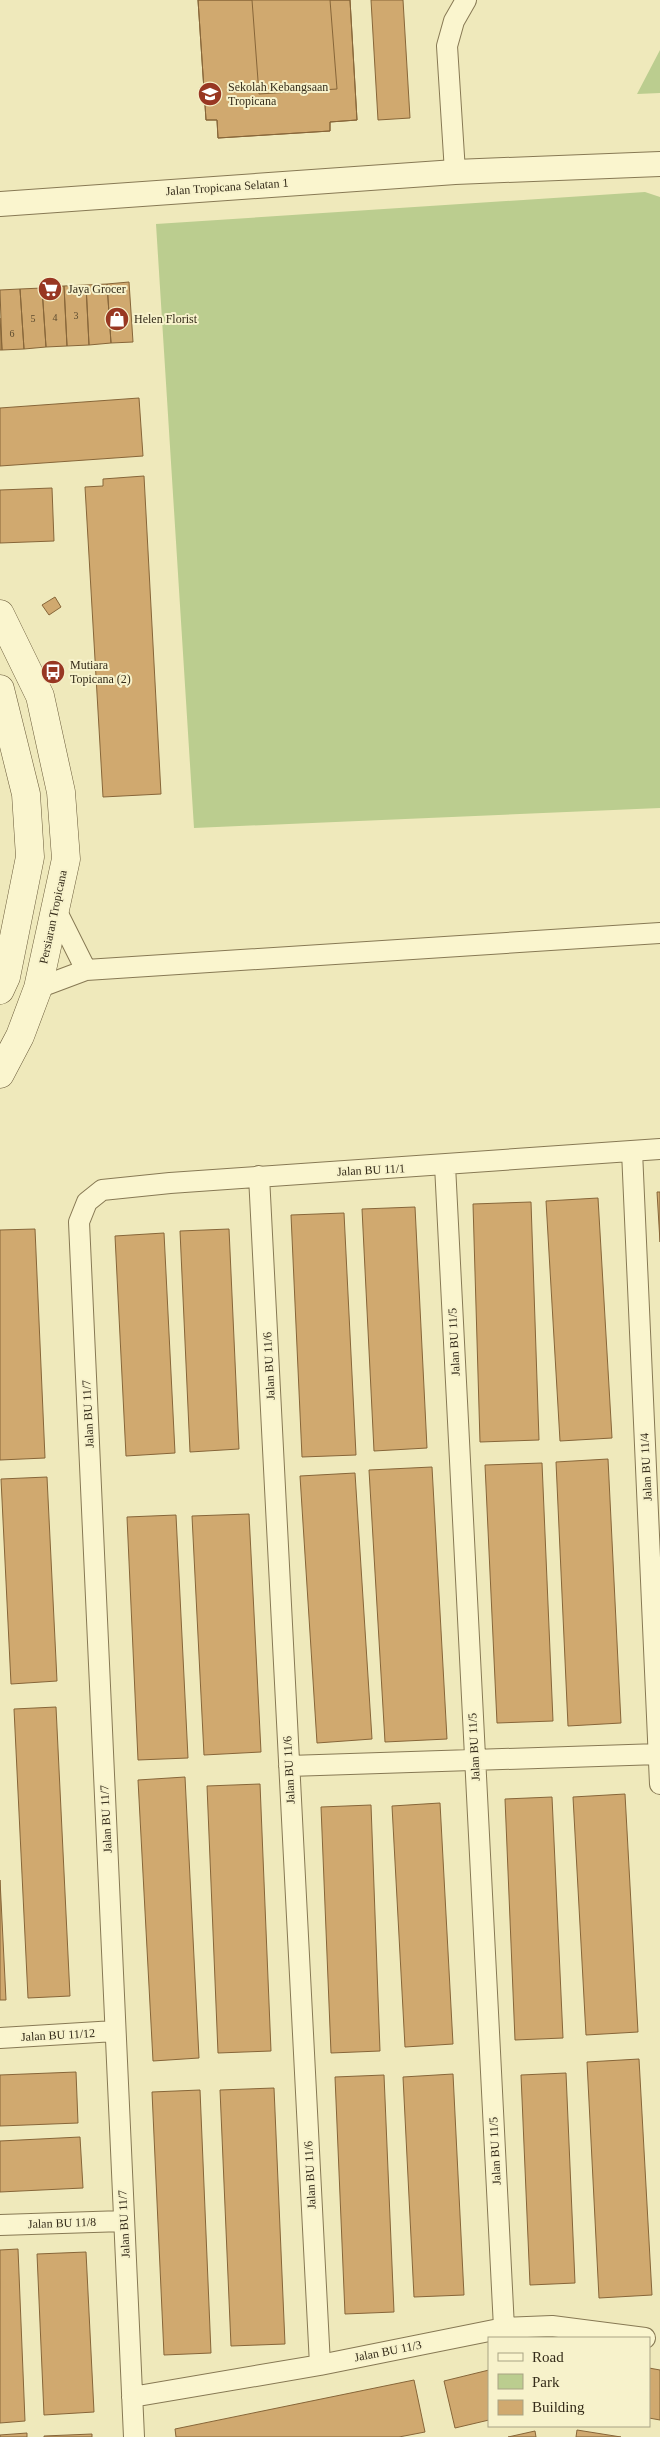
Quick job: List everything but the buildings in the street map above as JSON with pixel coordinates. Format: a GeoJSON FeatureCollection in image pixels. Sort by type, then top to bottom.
{"type":"FeatureCollection","features":[{"type":"Feature","properties":{"kind":"main road","name":"Persiaran Tropicana"},"geometry":{"type":"LineString","coordinates":[[0,614],[40,696],[61,792],[66,859],[38,988],[20,1036],[0,1074]]}},
{"type":"Feature","properties":{"kind":"main road"},"geometry":{"type":"LineString","coordinates":[[0,689],[26,794],[30,857],[6,977],[0,990]]}},
{"type":"Feature","properties":{"kind":"street"},"geometry":{"type":"LineString","coordinates":[[455,172],[447,46],[454,21],[466,0]]}},
{"type":"Feature","properties":{"kind":"street","name":"Jalan Tropicana Selatan 1"},"geometry":{"type":"LineString","coordinates":[[0,204],[455,172],[660,164]]}},
{"type":"Feature","properties":{"kind":"street"},"geometry":{"type":"LineString","coordinates":[[56,910],[86,970]]}},
{"type":"Feature","properties":{"kind":"street"},"geometry":{"type":"LineString","coordinates":[[38,988],[86,970],[660,933]]}},
{"type":"Feature","properties":{"kind":"street","name":"Jalan BU 11/1"},"geometry":{"type":"LineString","coordinates":[[87,1202],[102,1190],[259,1176],[445,1166],[660,1149]]}},
{"type":"Feature","properties":{"kind":"street","name":"Jalan BU 11/4"},"geometry":{"type":"LineString","coordinates":[[632,1151],[660,1784]]}},
{"type":"Feature","properties":{"kind":"street","name":"Jalan BU 11/5"},"geometry":{"type":"LineString","coordinates":[[445,1166],[504,2328]]}},
{"type":"Feature","properties":{"kind":"street","name":"Jalan BU 11/6"},"geometry":{"type":"LineString","coordinates":[[259,1176],[320,2365]]}},
{"type":"Feature","properties":{"kind":"street","name":"Jalan BU 11/7"},"geometry":{"type":"LineString","coordinates":[[87,1202],[80,1222],[134,2437]]}},
{"type":"Feature","properties":{"kind":"street"},"geometry":{"type":"LineString","coordinates":[[289,1766],[659,1754]]}},
{"type":"Feature","properties":{"kind":"street","name":"Jalan BU 11/12"},"geometry":{"type":"LineString","coordinates":[[0,2038],[115,2031]]}},
{"type":"Feature","properties":{"kind":"street","name":"Jalan BU 11/8"},"geometry":{"type":"LineString","coordinates":[[0,2225],[124,2221]]}},
{"type":"Feature","properties":{"kind":"street","name":"Jalan BU 11/3"},"geometry":{"type":"LineString","coordinates":[[132,2397],[320,2365],[504,2328],[552,2326],[637,2337]]}},
{"type":"Feature","properties":{"kind":"green space"},"geometry":{"type":"Polygon","coordinates":[[[660,50],[660,93],[637,94],[660,50]]]}},
{"type":"Feature","properties":{"kind":"green space"},"geometry":{"type":"Polygon","coordinates":[[[645,192],[660,197],[660,808],[194,828],[156,224],[645,192]]]}},
{"type":"Feature","properties":{"kind":"place","name":"Sekolah Kebangsaan Tropicana"},"geometry":{"type":"Point","coordinates":[210,94]}},
{"type":"Feature","properties":{"kind":"place","name":"Jaya Grocer"},"geometry":{"type":"Point","coordinates":[50,289]}},
{"type":"Feature","properties":{"kind":"place","name":"Helen Florist"},"geometry":{"type":"Point","coordinates":[117,319]}},
{"type":"Feature","properties":{"kind":"place","name":"Mutiara Topicana (2)"},"geometry":{"type":"Point","coordinates":[53,672]}}]}
